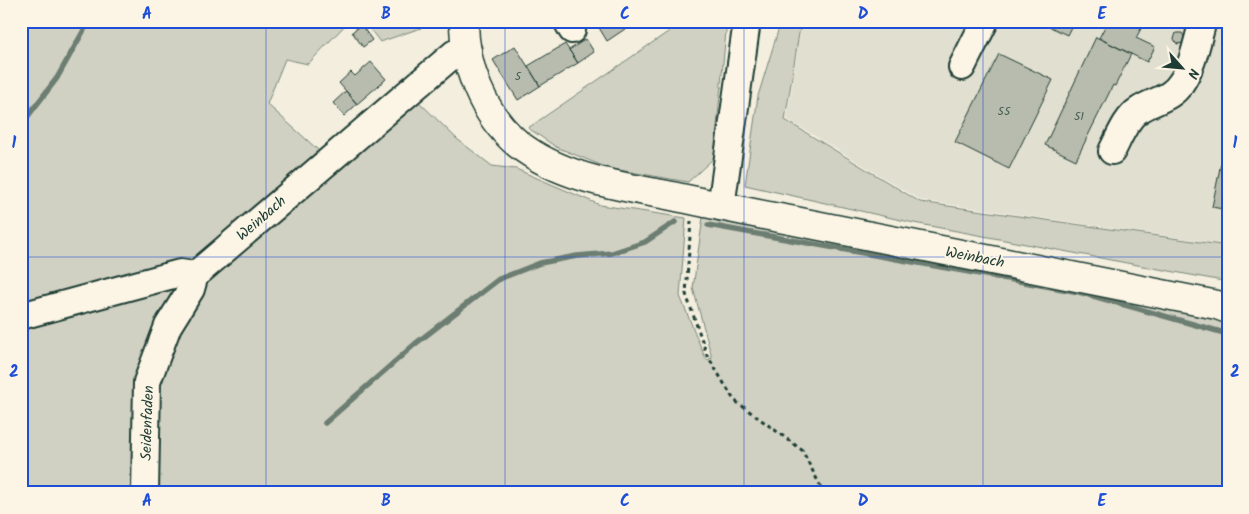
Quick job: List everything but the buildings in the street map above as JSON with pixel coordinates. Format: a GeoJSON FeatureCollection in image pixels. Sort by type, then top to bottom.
{"type":"FeatureCollection","features":[{"type":"Feature","properties":{"kind":"main road"},"geometry":{"type":"LineString","coordinates":[[464,21],[473,74],[483,100],[506,132],[535,155],[550,164],[582,176],[693,201]]}},
{"type":"Feature","properties":{"kind":"main road","name":"Weinbach"},"geometry":{"type":"LineString","coordinates":[[693,201],[1217,304],[1228,309]]}},
{"type":"Feature","properties":{"kind":"street"},"geometry":{"type":"LineString","coordinates":[[721,207],[747,21]]}},
{"type":"Feature","properties":{"kind":"street"},"geometry":{"type":"LineString","coordinates":[[962,67],[985,21]]}},
{"type":"Feature","properties":{"kind":"street"},"geometry":{"type":"LineString","coordinates":[[1112,151],[1130,119],[1139,110],[1172,94],[1182,83],[1192,61],[1202,21]]}},
{"type":"Feature","properties":{"kind":"street","name":"Weinbach"},"geometry":{"type":"LineString","coordinates":[[195,275],[455,53],[468,51]]}},
{"type":"Feature","properties":{"kind":"street"},"geometry":{"type":"LineString","coordinates":[[21,316],[180,273],[195,275]]}},
{"type":"Feature","properties":{"kind":"street","name":"Seidenfaden"},"geometry":{"type":"LineString","coordinates":[[145,493],[147,382],[168,326],[191,289],[195,275]]}},
{"type":"Feature","properties":{"kind":"path"},"geometry":{"type":"LineString","coordinates":[[693,201],[686,294],[707,354],[734,400],[802,450],[824,493]]}},
{"type":"Feature","properties":{"kind":"shaded area"},"geometry":{"type":"Polygon","coordinates":[[[21,21],[349,21],[308,64],[285,59],[267,104],[327,158],[194,262],[21,305],[21,21]]]}},
{"type":"Feature","properties":{"kind":"shaded area"},"geometry":{"type":"Polygon","coordinates":[[[364,21],[441,21],[380,42],[364,21]]]}},
{"type":"Feature","properties":{"kind":"shaded area"},"geometry":{"type":"Polygon","coordinates":[[[684,21],[727,21],[714,158],[688,182],[608,168],[556,147],[528,128],[684,21]]]}},
{"type":"Feature","properties":{"kind":"shaded area"},"geometry":{"type":"Polygon","coordinates":[[[781,21],[801,21],[785,120],[920,202],[1228,246],[1228,282],[914,223],[745,185],[758,96],[781,21]]]}},
{"type":"Feature","properties":{"kind":"shaded area"},"geometry":{"type":"Polygon","coordinates":[[[802,21],[1228,21],[1228,245],[920,200],[787,119],[802,21]]]}},
{"type":"Feature","properties":{"kind":"shaded area"},"geometry":{"type":"Polygon","coordinates":[[[415,98],[457,139],[492,166],[516,169],[600,205],[686,218],[680,296],[706,360],[712,358],[693,288],[703,217],[965,261],[1228,316],[1228,493],[149,493],[151,381],[207,280],[415,98]]]}},
{"type":"Feature","properties":{"kind":"shaded area"},"geometry":{"type":"Polygon","coordinates":[[[167,287],[174,298],[141,493],[21,493],[21,322],[167,287]]]}},
{"type":"Feature","properties":{"kind":"waterway"},"geometry":{"type":"LineString","coordinates":[[21,125],[57,78],[89,21]]}},
{"type":"Feature","properties":{"kind":"waterway"},"geometry":{"type":"LineString","coordinates":[[325,423],[415,344],[499,279],[540,263],[577,256],[612,253],[645,242],[675,222]]}},
{"type":"Feature","properties":{"kind":"waterway"},"geometry":{"type":"LineString","coordinates":[[708,225],[1079,292],[1228,334]]}}]}
